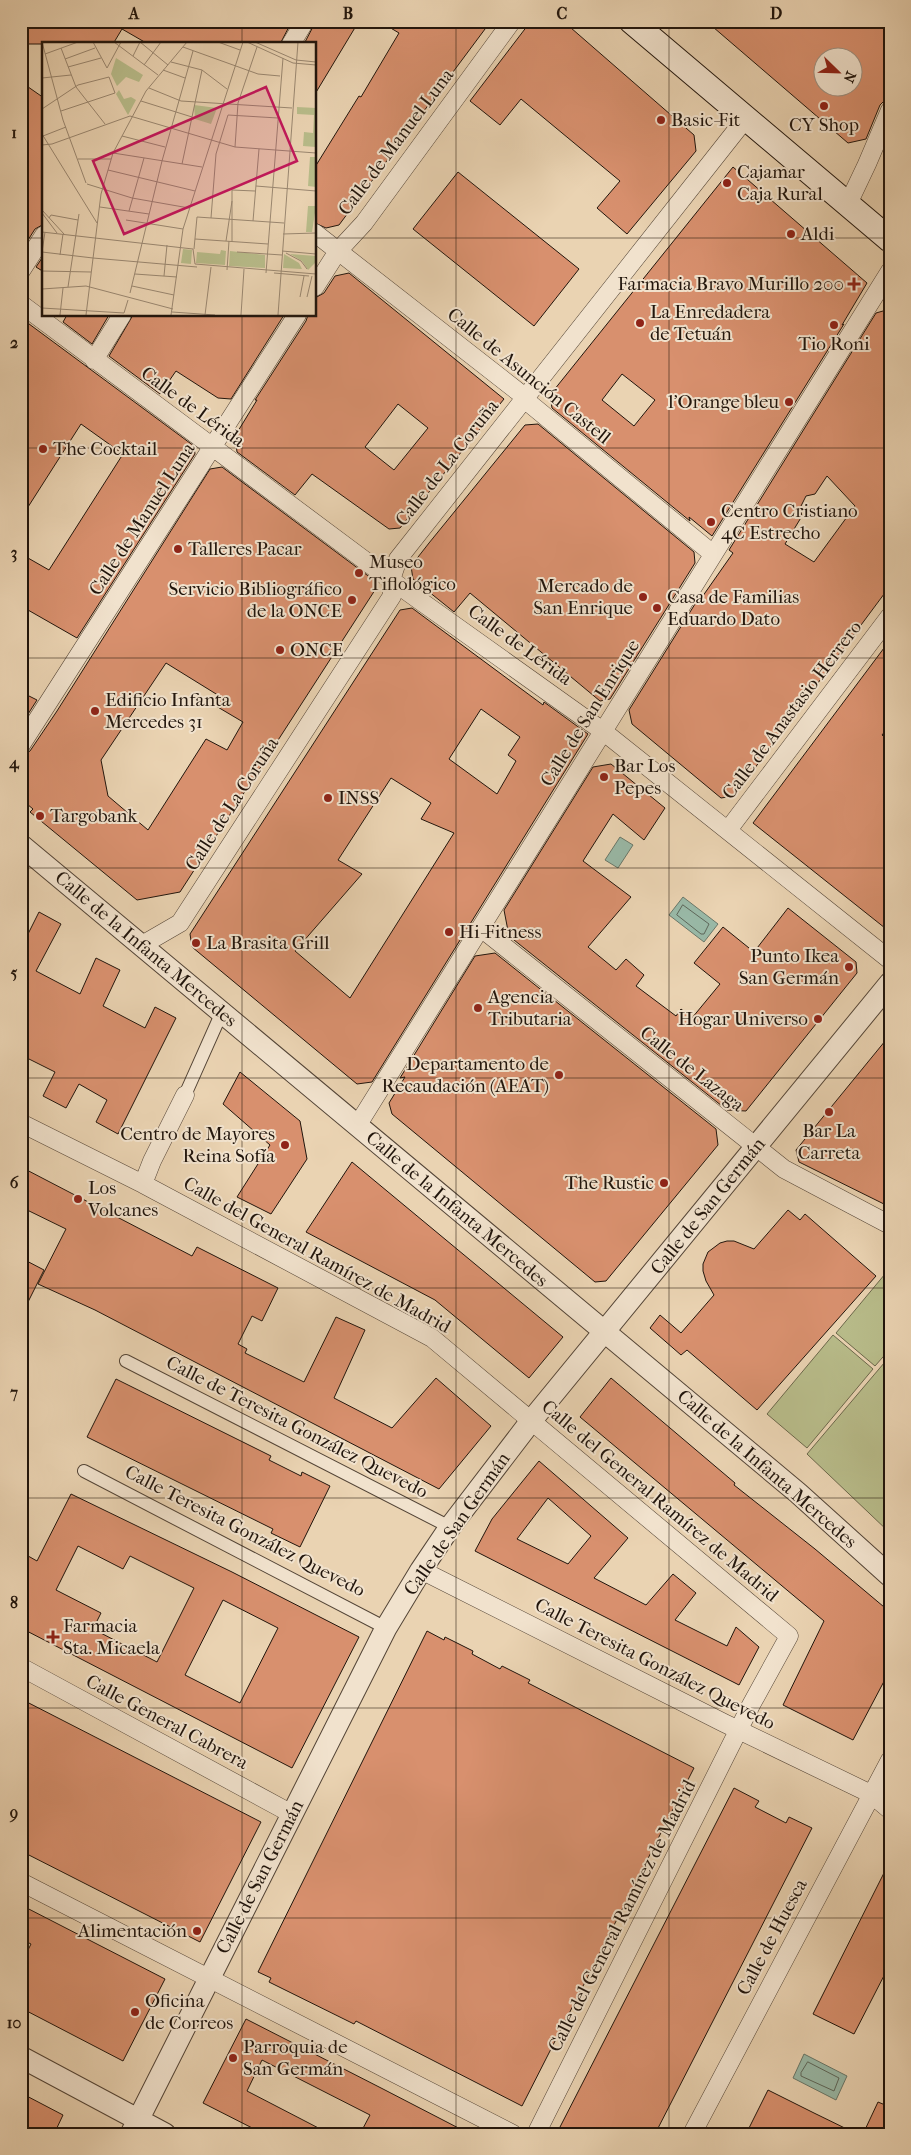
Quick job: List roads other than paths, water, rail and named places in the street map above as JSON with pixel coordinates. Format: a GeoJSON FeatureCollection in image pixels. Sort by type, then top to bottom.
{"type":"FeatureCollection","features":[{"type":"Feature","properties":{"kind":"main road"},"geometry":{"type":"LineString","coordinates":[[631,21],[890,240]]}},
{"type":"Feature","properties":{"kind":"street"},"geometry":{"type":"LineString","coordinates":[[292,42],[305,21]]}},
{"type":"Feature","properties":{"kind":"street","name":"Calle de Manuel Luna"},"geometry":{"type":"LineString","coordinates":[[316,285],[338,251],[364,224],[512,21]]}},
{"type":"Feature","properties":{"kind":"street"},"geometry":{"type":"LineString","coordinates":[[848,204],[890,110]]}},
{"type":"Feature","properties":{"kind":"street","name":"Calle de La Coruña"},"geometry":{"type":"LineString","coordinates":[[142,945],[180,923],[392,596],[391,580],[398,560],[746,118]]}},
{"type":"Feature","properties":{"kind":"street","name":"Calle de Asunción Castell"},"geometry":{"type":"LineString","coordinates":[[316,234],[525,397],[529,403],[714,554]]}},
{"type":"Feature","properties":{"kind":"street"},"geometry":{"type":"LineString","coordinates":[[21,271],[42,238]]}},
{"type":"Feature","properties":{"kind":"street","name":"Calle de San Enrique"},"geometry":{"type":"LineString","coordinates":[[358,1126],[890,271]]}},
{"type":"Feature","properties":{"kind":"street","name":"Calle de Lérida"},"geometry":{"type":"LineString","coordinates":[[21,304],[391,580],[604,732],[890,960]]}},
{"type":"Feature","properties":{"kind":"street"},"geometry":{"type":"LineString","coordinates":[[94,360],[121,316]]}},
{"type":"Feature","properties":{"kind":"street","name":"Calle de Manuel Luna"},"geometry":{"type":"LineString","coordinates":[[21,745],[296,316]]}},
{"type":"Feature","properties":{"kind":"street","name":"Calle de Anastasio Herrero"},"geometry":{"type":"LineString","coordinates":[[728,830],[890,616]]}},
{"type":"Feature","properties":{"kind":"street","name":"Calle de la Infanta Mercedes"},"geometry":{"type":"LineString","coordinates":[[21,845],[798,1493],[890,1576]]}},
{"type":"Feature","properties":{"kind":"street","name":"Calle de Lazaga"},"geometry":{"type":"LineString","coordinates":[[481,928],[784,1169],[890,1225]]}},
{"type":"Feature","properties":{"kind":"street","name":"Calle de San Germán"},"geometry":{"type":"LineString","coordinates":[[134,2127],[386,1628],[421,1570],[450,1527],[531,1421],[890,983]]}},
{"type":"Feature","properties":{"kind":"street"},"geometry":{"type":"LineString","coordinates":[[143,1184],[222,1012]]}},
{"type":"Feature","properties":{"kind":"street","name":"Calle del General Ramírez de Madrid"},"geometry":{"type":"LineString","coordinates":[[21,1123],[143,1184],[432,1338],[789,1636],[739,1731],[536,2134]]}},
{"type":"Feature","properties":{"kind":"street","name":"Calle de Teresita González Quevedo"},"geometry":{"type":"LineString","coordinates":[[126,1361],[450,1527]]}},
{"type":"Feature","properties":{"kind":"street","name":"Calle Teresita González Quevedo"},"geometry":{"type":"LineString","coordinates":[[84,1472],[386,1628]]}},
{"type":"Feature","properties":{"kind":"street","name":"Calle Teresita González Quevedo"},"geometry":{"type":"LineString","coordinates":[[421,1570],[739,1731],[872,1794],[890,1810]]}},
{"type":"Feature","properties":{"kind":"street","name":"Calle General Cabrera"},"geometry":{"type":"LineString","coordinates":[[21,1667],[292,1814]]}},
{"type":"Feature","properties":{"kind":"street","name":"Calle de Huesca"},"geometry":{"type":"LineString","coordinates":[[692,2134],[890,1760]]}},
{"type":"Feature","properties":{"kind":"street"},"geometry":{"type":"LineString","coordinates":[[21,1882],[513,2134]]}},
{"type":"Feature","properties":{"kind":"street"},"geometry":{"type":"LineString","coordinates":[[21,2057],[134,2127],[165,2134]]}},
{"type":"Feature","properties":{"kind":"water"},"geometry":{"type":"Polygon","coordinates":[[[620,837],[633,845],[618,868],[605,860],[620,837]]]}},
{"type":"Feature","properties":{"kind":"water"},"geometry":{"type":"Polygon","coordinates":[[[683,897],[718,924],[704,942],[669,915],[683,897]]]}},
{"type":"Feature","properties":{"kind":"water"},"geometry":{"type":"Polygon","coordinates":[[[804,2054],[847,2076],[836,2100],[793,2078],[804,2054]]]}},
{"type":"Feature","properties":{"kind":"place","name":"CY Shop"},"geometry":{"type":"Point","coordinates":[824,106]}},
{"type":"Feature","properties":{"kind":"place","name":"Basic-Fit"},"geometry":{"type":"Point","coordinates":[661,120]}},
{"type":"Feature","properties":{"kind":"place","name":"Cajamar Caja Rural"},"geometry":{"type":"Point","coordinates":[727,183]}},
{"type":"Feature","properties":{"kind":"place","name":"Aldi"},"geometry":{"type":"Point","coordinates":[791,234]}},
{"type":"Feature","properties":{"kind":"place","name":"Farmacia Bravo Murillo 200"},"geometry":{"type":"Point","coordinates":[854,284]}},
{"type":"Feature","properties":{"kind":"place","name":"La Enredadera de Tetuán"},"geometry":{"type":"Point","coordinates":[640,323]}},
{"type":"Feature","properties":{"kind":"place","name":"Tio Roni"},"geometry":{"type":"Point","coordinates":[834,325]}},
{"type":"Feature","properties":{"kind":"place","name":"l'Orange bleu"},"geometry":{"type":"Point","coordinates":[789,402]}},
{"type":"Feature","properties":{"kind":"place","name":"The Cocktail"},"geometry":{"type":"Point","coordinates":[43,449]}},
{"type":"Feature","properties":{"kind":"place","name":"Centro Cristiano 4C Estrecho"},"geometry":{"type":"Point","coordinates":[711,522]}},
{"type":"Feature","properties":{"kind":"place","name":"Talleres Pacar"},"geometry":{"type":"Point","coordinates":[178,549]}},
{"type":"Feature","properties":{"kind":"place","name":"Museo Tiflológico"},"geometry":{"type":"Point","coordinates":[359,573]}},
{"type":"Feature","properties":{"kind":"place","name":"Mercado de San Enrique"},"geometry":{"type":"Point","coordinates":[643,597]}},
{"type":"Feature","properties":{"kind":"place","name":"Servicio Bibliográfico de la ONCE"},"geometry":{"type":"Point","coordinates":[352,600]}},
{"type":"Feature","properties":{"kind":"place","name":"Casa de Familias Eduardo Dato"},"geometry":{"type":"Point","coordinates":[657,608]}},
{"type":"Feature","properties":{"kind":"place","name":"ONCE"},"geometry":{"type":"Point","coordinates":[280,650]}},
{"type":"Feature","properties":{"kind":"place","name":"Edificio Infanta Mercedes 31"},"geometry":{"type":"Point","coordinates":[95,711]}},
{"type":"Feature","properties":{"kind":"place","name":"Bar Los Pepes"},"geometry":{"type":"Point","coordinates":[604,777]}},
{"type":"Feature","properties":{"kind":"place","name":"INSS"},"geometry":{"type":"Point","coordinates":[328,798]}},
{"type":"Feature","properties":{"kind":"place","name":"Targobank"},"geometry":{"type":"Point","coordinates":[40,816]}},
{"type":"Feature","properties":{"kind":"place","name":"Hi-Fitness"},"geometry":{"type":"Point","coordinates":[449,932]}},
{"type":"Feature","properties":{"kind":"place","name":"La Brasita Grill"},"geometry":{"type":"Point","coordinates":[196,943]}},
{"type":"Feature","properties":{"kind":"place","name":"Punto Ikea San Germán"},"geometry":{"type":"Point","coordinates":[849,967]}},
{"type":"Feature","properties":{"kind":"place","name":"Agencia Tributaria"},"geometry":{"type":"Point","coordinates":[478,1008]}},
{"type":"Feature","properties":{"kind":"place","name":"Hogar Universo"},"geometry":{"type":"Point","coordinates":[818,1019]}},
{"type":"Feature","properties":{"kind":"place","name":"Departamento de Recaudación (AEAT)"},"geometry":{"type":"Point","coordinates":[559,1075]}},
{"type":"Feature","properties":{"kind":"place","name":"Bar La Carreta"},"geometry":{"type":"Point","coordinates":[829,1112]}},
{"type":"Feature","properties":{"kind":"place","name":"Centro de Mayores Reina Sofía"},"geometry":{"type":"Point","coordinates":[285,1145]}},
{"type":"Feature","properties":{"kind":"place","name":"The Rustic"},"geometry":{"type":"Point","coordinates":[664,1183]}},
{"type":"Feature","properties":{"kind":"place","name":"Los Volcanes"},"geometry":{"type":"Point","coordinates":[78,1199]}},
{"type":"Feature","properties":{"kind":"place","name":"Farmacia Sta. Micaela"},"geometry":{"type":"Point","coordinates":[53,1637]}},
{"type":"Feature","properties":{"kind":"place","name":"Alimentación"},"geometry":{"type":"Point","coordinates":[197,1931]}},
{"type":"Feature","properties":{"kind":"place","name":"Oficina de Correos"},"geometry":{"type":"Point","coordinates":[135,2012]}},
{"type":"Feature","properties":{"kind":"place","name":"Parroquia de San Germán"},"geometry":{"type":"Point","coordinates":[233,2058]}}]}
